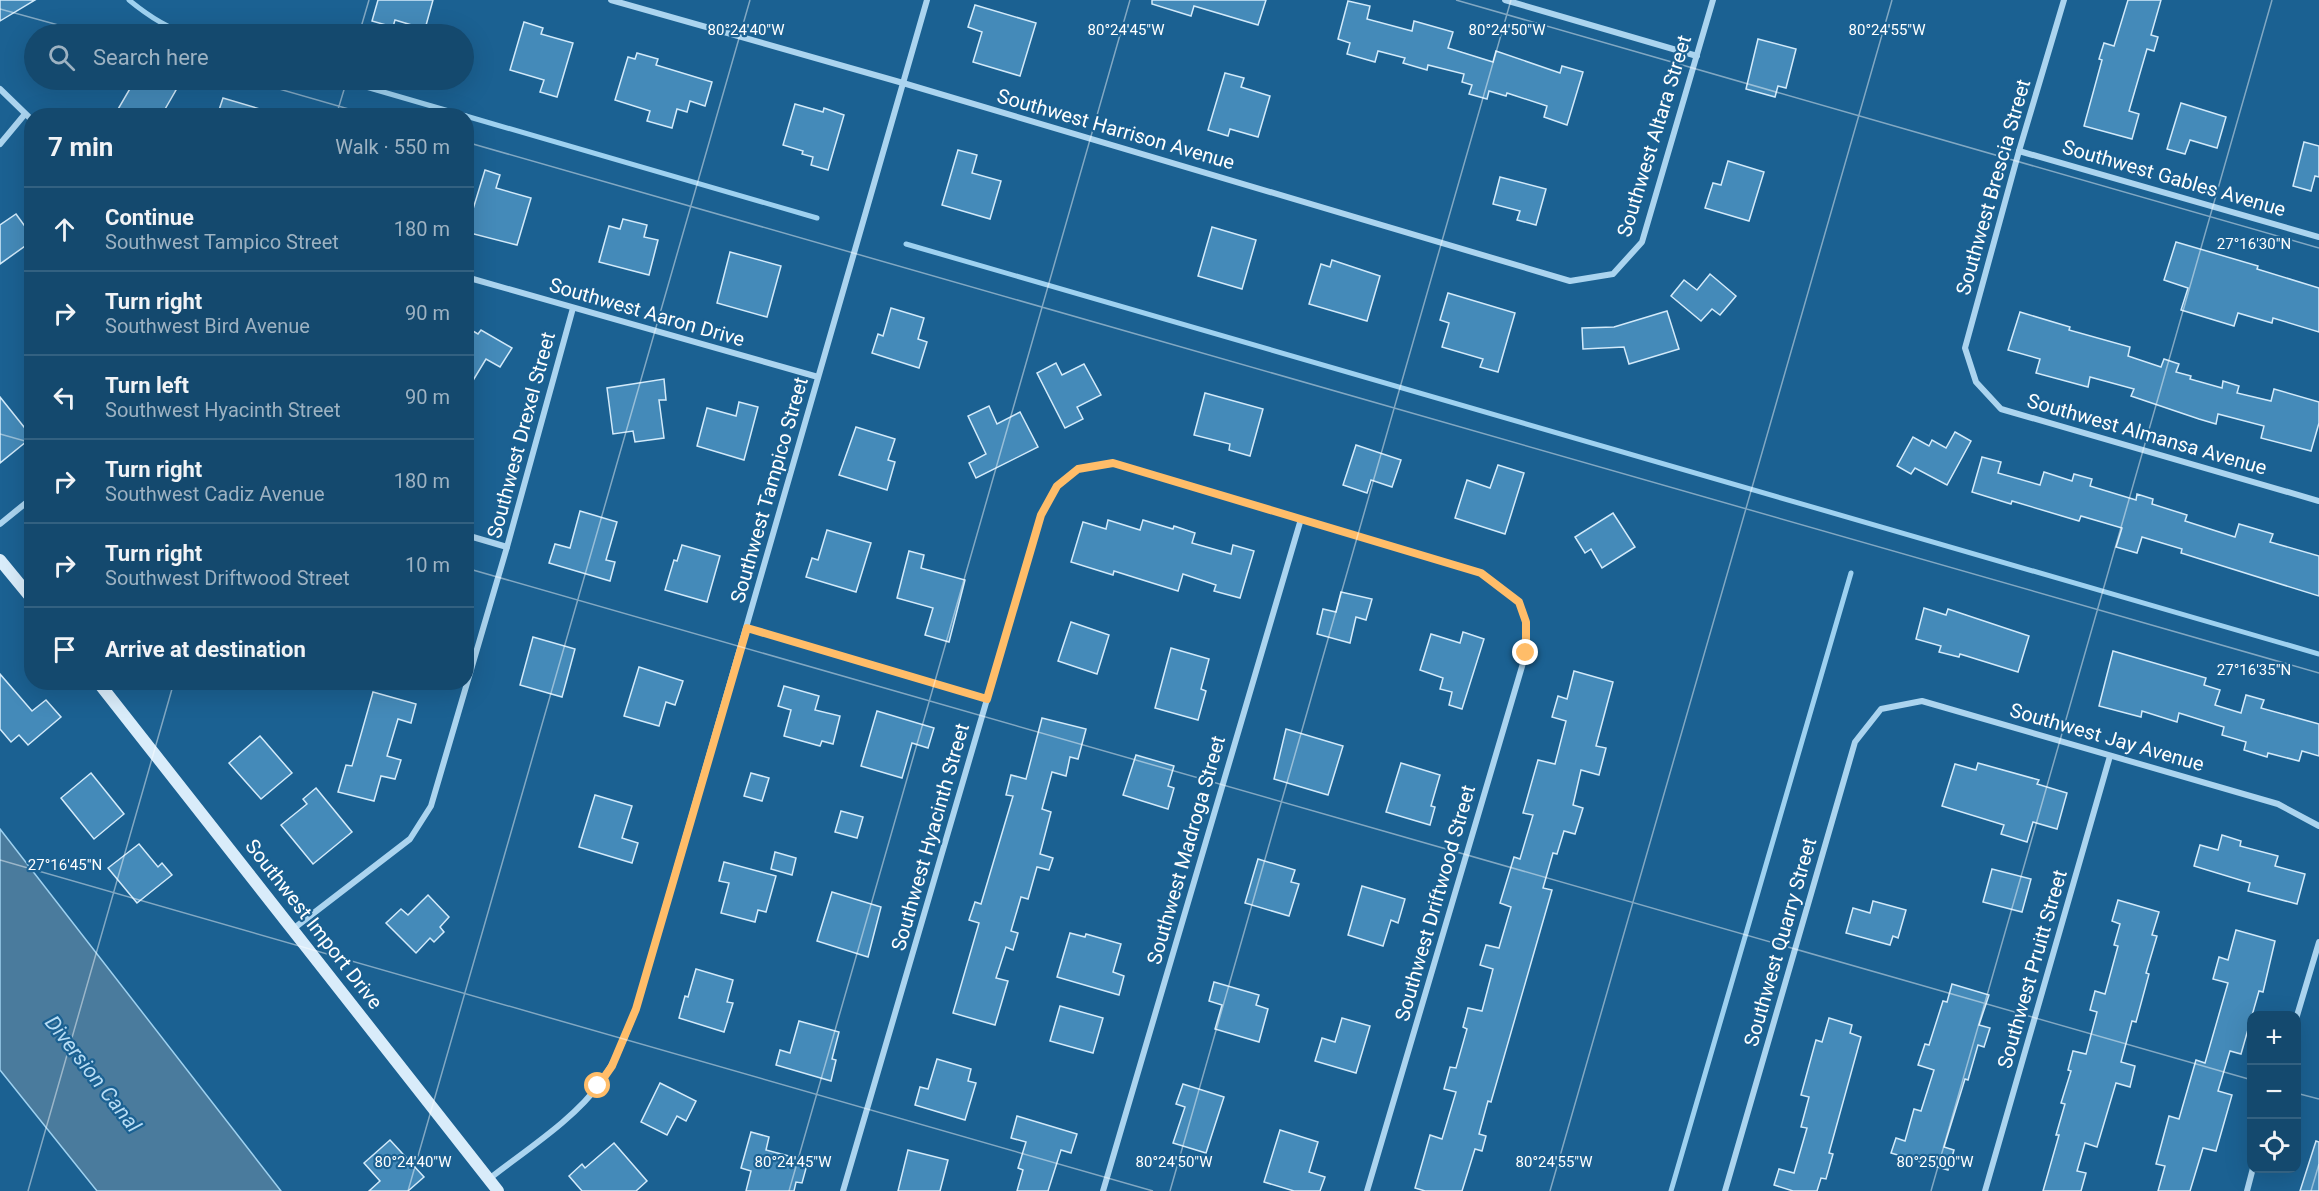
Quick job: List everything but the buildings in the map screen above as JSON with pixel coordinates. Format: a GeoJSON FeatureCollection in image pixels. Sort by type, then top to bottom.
{"type":"FeatureCollection","features":[{"type":"Feature","properties":{"kind":"street","name":"Southwest Harrison Avenue"},"geometry":{"type":"LineString","coordinates":[[611,0],[903,83],[1570,281],[1613,274]]}},
{"type":"Feature","properties":{"kind":"street","name":"Southwest Tampico Street"},"geometry":{"type":"LineString","coordinates":[[489,1180],[573,1112],[598,1086],[612,1066],[625,1039],[636,1009],[747,628],[927,0]]}},
{"type":"Feature","properties":{"kind":"street"},"geometry":{"type":"LineString","coordinates":[[1505,0],[1697,56]]}},
{"type":"Feature","properties":{"kind":"street","name":"Southwest Altara Street"},"geometry":{"type":"LineString","coordinates":[[1613,274],[1642,242],[1713,0]]}},
{"type":"Feature","properties":{"kind":"street","name":"Southwest Brescia Street"},"geometry":{"type":"LineString","coordinates":[[1976,382],[1965,348],[2019,151],[2064,0]]}},
{"type":"Feature","properties":{"kind":"street"},"geometry":{"type":"LineString","coordinates":[[0,89],[24,113]]}},
{"type":"Feature","properties":{"kind":"street"},"geometry":{"type":"LineString","coordinates":[[0,144],[24,115]]}},
{"type":"Feature","properties":{"kind":"street","name":"Southwest Gables Avenue"},"geometry":{"type":"LineString","coordinates":[[2019,151],[2319,237]]}},
{"type":"Feature","properties":{"kind":"street","name":"Southwest Aaron Drive"},"geometry":{"type":"LineString","coordinates":[[474,279],[818,377]]}},
{"type":"Feature","properties":{"kind":"street","name":"Southwest Drexel Street"},"geometry":{"type":"LineString","coordinates":[[474,661],[573,308]]}},
{"type":"Feature","properties":{"kind":"street","name":"Southwest Almansa Avenue"},"geometry":{"type":"LineString","coordinates":[[1976,382],[2001,409],[2319,501]]}},
{"type":"Feature","properties":{"kind":"street","name":"Southwest Hyacinth Street"},"geometry":{"type":"LineString","coordinates":[[843,1191],[1041,515],[1057,486],[1078,469],[1113,463],[1301,519]]}},
{"type":"Feature","properties":{"kind":"street"},"geometry":{"type":"LineString","coordinates":[[0,524],[24,504]]}},
{"type":"Feature","properties":{"kind":"street","name":"Southwest Driftwood Street"},"geometry":{"type":"LineString","coordinates":[[1301,519],[1481,573],[1519,602],[1526,622],[1526,653],[1367,1191]]}},
{"type":"Feature","properties":{"kind":"street","name":"Southwest Madroga Street"},"geometry":{"type":"LineString","coordinates":[[1103,1191],[1301,519]]}},
{"type":"Feature","properties":{"kind":"street"},"geometry":{"type":"LineString","coordinates":[[474,537],[507,547]]}},
{"type":"Feature","properties":{"kind":"street"},"geometry":{"type":"LineString","coordinates":[[0,560],[24,589]]}},
{"type":"Feature","properties":{"kind":"street"},"geometry":{"type":"LineString","coordinates":[[747,628],[987,699]]}},
{"type":"Feature","properties":{"kind":"street","name":"Southwest Import Drive"},"geometry":{"type":"LineString","coordinates":[[104,690],[498,1191]]}},
{"type":"Feature","properties":{"kind":"street","name":"Southwest Drexel Street"},"geometry":{"type":"LineString","coordinates":[[293,929],[410,839],[423,822],[438,785],[466,690]]}},
{"type":"Feature","properties":{"kind":"street","name":"Southwest Jay Avenue"},"geometry":{"type":"LineString","coordinates":[[1881,709],[1922,701],[2278,804],[2319,826]]}},
{"type":"Feature","properties":{"kind":"street","name":"Southwest Quarry Street"},"geometry":{"type":"LineString","coordinates":[[1725,1191],[1855,742],[1881,709]]}},
{"type":"Feature","properties":{"kind":"street","name":"Southwest Pruitt Street"},"geometry":{"type":"LineString","coordinates":[[1984,1191],[2110,756]]}},
{"type":"Feature","properties":{"kind":"street"},"geometry":{"type":"LineString","coordinates":[[2298,1011],[2319,942]]}},
{"type":"Feature","properties":{"kind":"street"},"geometry":{"type":"LineString","coordinates":[[2247,1191],[2252,1173]]}},
{"type":"Feature","properties":{"kind":"water","name":"Diversion Canal"},"geometry":{"type":"Polygon","coordinates":[[[0,829],[281,1191],[97,1191],[0,1070],[0,829]]]}},
{"type":"Feature","properties":{"kind":"waterway"},"geometry":{"type":"LineString","coordinates":[[129,0],[164,24]]}},
{"type":"Feature","properties":{"kind":"waterway"},"geometry":{"type":"LineString","coordinates":[[376,90],[438,108]]}},
{"type":"Feature","properties":{"kind":"waterway"},"geometry":{"type":"LineString","coordinates":[[474,118],[817,218]]}},
{"type":"Feature","properties":{"kind":"waterway"},"geometry":{"type":"LineString","coordinates":[[906,244],[2319,654]]}},
{"type":"Feature","properties":{"kind":"waterway"},"geometry":{"type":"LineString","coordinates":[[1671,1191],[1851,573]]}},
{"type":"Feature","properties":{"kind":"route"},"geometry":{"type":"LineString","coordinates":[[598,1086],[612,1066],[636,1009],[747,628],[987,699],[1041,515],[1057,486],[1078,469],[1113,463],[1481,573],[1519,602],[1526,622],[1526,653]]}}]}
